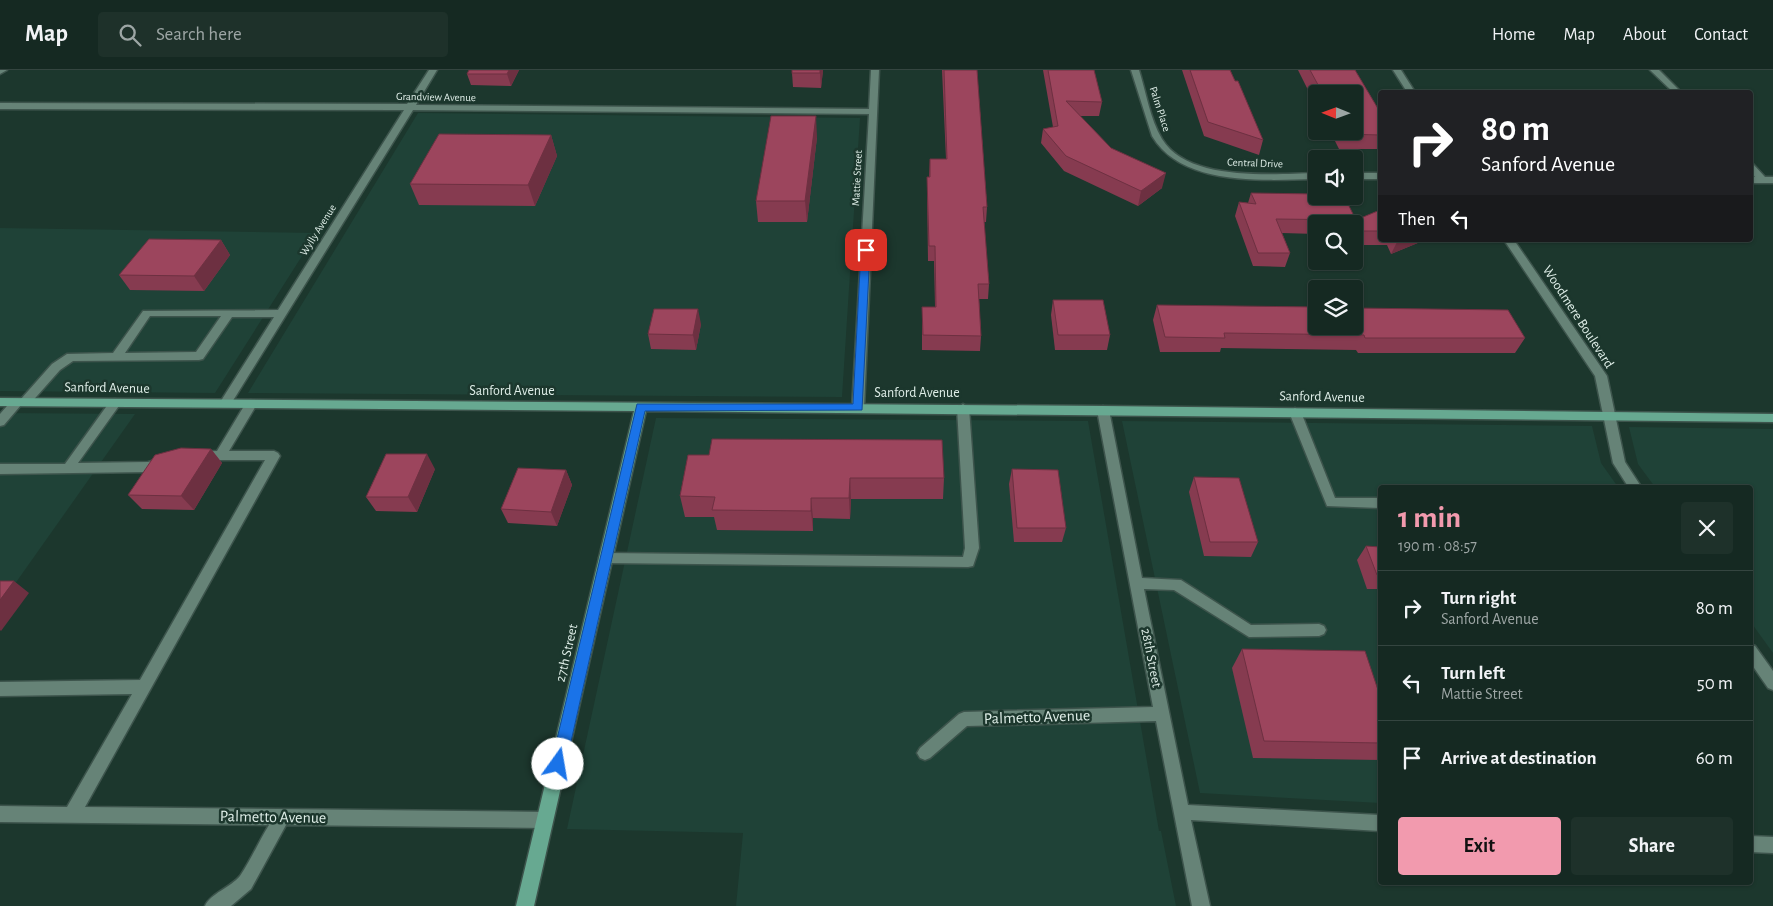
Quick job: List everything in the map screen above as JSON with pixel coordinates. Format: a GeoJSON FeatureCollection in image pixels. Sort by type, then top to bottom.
{"type":"FeatureCollection","features":[{"type":"Feature","properties":{"kind":"main road","name":"Sanford Avenue"},"geometry":{"type":"LineString","coordinates":[[0,402],[963,408],[1773,418]]}},
{"type":"Feature","properties":{"kind":"main road","name":"27th Street"},"geometry":{"type":"LineString","coordinates":[[525,906],[641,407]]}},
{"type":"Feature","properties":{"kind":"street","name":"Wylly Avenue"},"geometry":{"type":"LineString","coordinates":[[225,404],[433,70]]}},
{"type":"Feature","properties":{"kind":"street","name":"Mattie Street"},"geometry":{"type":"LineString","coordinates":[[858,408],[875,70]]}},
{"type":"Feature","properties":{"kind":"street","name":"Palm Place"},"geometry":{"type":"LineString","coordinates":[[1135,70],[1153,129],[1160,142],[1174,156],[1194,166]]}},
{"type":"Feature","properties":{"kind":"street"},"geometry":{"type":"LineString","coordinates":[[1396,70],[1410,90]]}},
{"type":"Feature","properties":{"kind":"street"},"geometry":{"type":"LineString","coordinates":[[1654,70],[1675,90]]}},
{"type":"Feature","properties":{"kind":"street","name":"Grandview Avenue"},"geometry":{"type":"LineString","coordinates":[[0,106],[872,112]]}},
{"type":"Feature","properties":{"kind":"street","name":"Central Drive"},"geometry":{"type":"LineString","coordinates":[[1194,166],[1219,173],[1248,176],[1308,176]]}},
{"type":"Feature","properties":{"kind":"street"},"geometry":{"type":"LineString","coordinates":[[1753,168],[1768,180]]}},
{"type":"Feature","properties":{"kind":"street"},"geometry":{"type":"LineString","coordinates":[[1363,176],[1378,176]]}},
{"type":"Feature","properties":{"kind":"street"},"geometry":{"type":"LineString","coordinates":[[1753,180],[1768,180]]}},
{"type":"Feature","properties":{"kind":"street","name":"Woodmere Boulevard"},"geometry":{"type":"LineString","coordinates":[[1510,242],[1601,376],[1619,463],[1634,485]]}},
{"type":"Feature","properties":{"kind":"street"},"geometry":{"type":"LineString","coordinates":[[117,356],[147,313],[281,314]]}},
{"type":"Feature","properties":{"kind":"street"},"geometry":{"type":"LineString","coordinates":[[0,422],[56,367],[70,357],[199,356],[229,313]]}},
{"type":"Feature","properties":{"kind":"street"},"geometry":{"type":"LineString","coordinates":[[68,468],[116,403]]}},
{"type":"Feature","properties":{"kind":"street"},"geometry":{"type":"LineString","coordinates":[[221,454],[252,404]]}},
{"type":"Feature","properties":{"kind":"street"},"geometry":{"type":"LineString","coordinates":[[606,558],[968,562],[972,548],[963,408]]}},
{"type":"Feature","properties":{"kind":"street","name":"28th Street"},"geometry":{"type":"LineString","coordinates":[[1103,410],[1201,906]]}},
{"type":"Feature","properties":{"kind":"street"},"geometry":{"type":"LineString","coordinates":[[1295,412],[1331,503],[1378,503]]}},
{"type":"Feature","properties":{"kind":"street"},"geometry":{"type":"LineString","coordinates":[[0,469],[148,467],[202,454],[274,456],[72,814]]}},
{"type":"Feature","properties":{"kind":"street"},"geometry":{"type":"LineString","coordinates":[[1136,583],[1176,584],[1249,631],[1319,630]]}},
{"type":"Feature","properties":{"kind":"street"},"geometry":{"type":"LineString","coordinates":[[1753,654],[1773,683]]}},
{"type":"Feature","properties":{"kind":"street"},"geometry":{"type":"LineString","coordinates":[[0,689],[144,686]]}},
{"type":"Feature","properties":{"kind":"street","name":"Palmetto Avenue"},"geometry":{"type":"LineString","coordinates":[[925,753],[964,719],[1162,714]]}},
{"type":"Feature","properties":{"kind":"street"},"geometry":{"type":"LineString","coordinates":[[1181,812],[1378,823]]}},
{"type":"Feature","properties":{"kind":"street","name":"Palmetto Avenue"},"geometry":{"type":"LineString","coordinates":[[0,814],[546,820]]}},
{"type":"Feature","properties":{"kind":"street"},"geometry":{"type":"LineString","coordinates":[[214,906],[226,900],[246,883],[282,817]]}},
{"type":"Feature","properties":{"kind":"street"},"geometry":{"type":"LineString","coordinates":[[1753,844],[1773,845]]}},
{"type":"Feature","properties":{"kind":"shaded area"},"geometry":{"type":"Polygon","coordinates":[[[418,113],[860,118],[842,397],[248,393],[418,113]]]}},
{"type":"Feature","properties":{"kind":"shaded area"},"geometry":{"type":"Polygon","coordinates":[[[342,193],[215,393],[0,391],[0,228],[316,233],[342,193]]]}},
{"type":"Feature","properties":{"kind":"shaded area"},"geometry":{"type":"Polygon","coordinates":[[[0,413],[135,414],[0,605],[0,413]]]}},
{"type":"Feature","properties":{"kind":"shaded area"},"geometry":{"type":"Polygon","coordinates":[[[656,418],[1088,421],[1159,831],[1161,831],[1176,906],[736,906],[743,833],[567,829],[656,418]]]}},
{"type":"Feature","properties":{"kind":"shaded area"},"geometry":{"type":"Polygon","coordinates":[[[1122,421],[1592,426],[1601,463],[1617,485],[1378,485],[1378,803],[1200,793],[1122,421]]]}},
{"type":"Feature","properties":{"kind":"shaded area"},"geometry":{"type":"Polygon","coordinates":[[[1629,427],[1773,429],[1773,653],[1753,625],[1753,485],[1654,485],[1638,464],[1629,427]]]}},
{"type":"Feature","properties":{"kind":"building"},"geometry":{"type":"Polygon","coordinates":[[[469,70],[509,70],[507,74],[467,74],[469,70]]]}},
{"type":"Feature","properties":{"kind":"building"},"geometry":{"type":"Polygon","coordinates":[[[792,70],[820,70],[820,73],[792,73],[792,70]]]}},
{"type":"Feature","properties":{"kind":"building"},"geometry":{"type":"Polygon","coordinates":[[[944,70],[977,70],[987,207],[983,207],[989,284],[978,284],[981,336],[923,335],[922,307],[936,307],[935,246],[929,246],[927,177],[930,177],[930,159],[947,159],[944,70]]]}},
{"type":"Feature","properties":{"kind":"building"},"geometry":{"type":"Polygon","coordinates":[[[1048,70],[1094,70],[1102,102],[1066,101],[1111,148],[1166,173],[1141,191],[1066,156],[1043,129],[1058,126],[1048,70]]]}},
{"type":"Feature","properties":{"kind":"building"},"geometry":{"type":"Polygon","coordinates":[[[1190,70],[1230,70],[1235,81],[1238,81],[1263,140],[1208,122],[1190,70]]]}},
{"type":"Feature","properties":{"kind":"building"},"geometry":{"type":"Polygon","coordinates":[[[1310,70],[1355,70],[1378,109],[1378,135],[1363,135],[1363,85],[1318,85],[1310,70]]]}},
{"type":"Feature","properties":{"kind":"building"},"geometry":{"type":"Polygon","coordinates":[[[771,116],[816,116],[805,201],[756,201],[771,116]]]}},
{"type":"Feature","properties":{"kind":"building"},"geometry":{"type":"Polygon","coordinates":[[[439,134],[551,135],[528,185],[410,184],[439,134]]]}},
{"type":"Feature","properties":{"kind":"building"},"geometry":{"type":"Polygon","coordinates":[[[1251,193],[1308,194],[1308,205],[1348,205],[1354,215],[1308,215],[1308,219],[1276,219],[1290,253],[1258,253],[1239,202],[1256,204],[1251,193]]]}},
{"type":"Feature","properties":{"kind":"building"},"geometry":{"type":"Polygon","coordinates":[[[1378,211],[1378,231],[1363,231],[1363,217],[1378,211]]]}},
{"type":"Feature","properties":{"kind":"building"},"geometry":{"type":"Polygon","coordinates":[[[149,239],[221,240],[194,276],[119,275],[149,239]]]}},
{"type":"Feature","properties":{"kind":"building"},"geometry":{"type":"Polygon","coordinates":[[[1053,300],[1103,300],[1110,335],[1058,335],[1053,300]]]}},
{"type":"Feature","properties":{"kind":"building"},"geometry":{"type":"Polygon","coordinates":[[[1157,305],[1308,307],[1308,334],[1224,333],[1225,338],[1165,337],[1157,305]]]}},
{"type":"Feature","properties":{"kind":"building"},"geometry":{"type":"Polygon","coordinates":[[[1363,308],[1508,310],[1525,338],[1365,338],[1363,308]]]}},
{"type":"Feature","properties":{"kind":"building"},"geometry":{"type":"Polygon","coordinates":[[[654,309],[698,309],[693,335],[648,334],[654,309]]]}},
{"type":"Feature","properties":{"kind":"building"},"geometry":{"type":"Polygon","coordinates":[[[712,439],[942,440],[944,478],[850,478],[849,498],[811,498],[811,511],[712,510],[715,497],[680,496],[688,455],[709,455],[712,439]]]}},
{"type":"Feature","properties":{"kind":"building"},"geometry":{"type":"Polygon","coordinates":[[[181,448],[211,449],[181,496],[128,495],[155,455],[181,448]]]}},
{"type":"Feature","properties":{"kind":"building"},"geometry":{"type":"Polygon","coordinates":[[[386,454],[427,454],[408,497],[366,497],[386,454]]]}},
{"type":"Feature","properties":{"kind":"building"},"geometry":{"type":"Polygon","coordinates":[[[518,468],[566,470],[551,512],[501,509],[518,468]]]}},
{"type":"Feature","properties":{"kind":"building"},"geometry":{"type":"Polygon","coordinates":[[[1012,469],[1058,470],[1066,528],[1017,528],[1012,469]]]}},
{"type":"Feature","properties":{"kind":"building"},"geometry":{"type":"Polygon","coordinates":[[[1194,477],[1239,478],[1258,542],[1210,542],[1194,477]]]}},
{"type":"Feature","properties":{"kind":"building"},"geometry":{"type":"Polygon","coordinates":[[[1366,546],[1378,547],[1377,575],[1366,546]]]}},
{"type":"Feature","properties":{"kind":"building"},"geometry":{"type":"Polygon","coordinates":[[[0,581],[14,581],[0,600],[0,581]]]}},
{"type":"Feature","properties":{"kind":"building"},"geometry":{"type":"Polygon","coordinates":[[[1242,649],[1365,651],[1378,690],[1378,743],[1264,741],[1242,649]]]}},
{"type":"Feature","properties":{"kind":"route"},"geometry":{"type":"LineString","coordinates":[[558,764],[641,407],[858,408],[866,250]]}}]}
